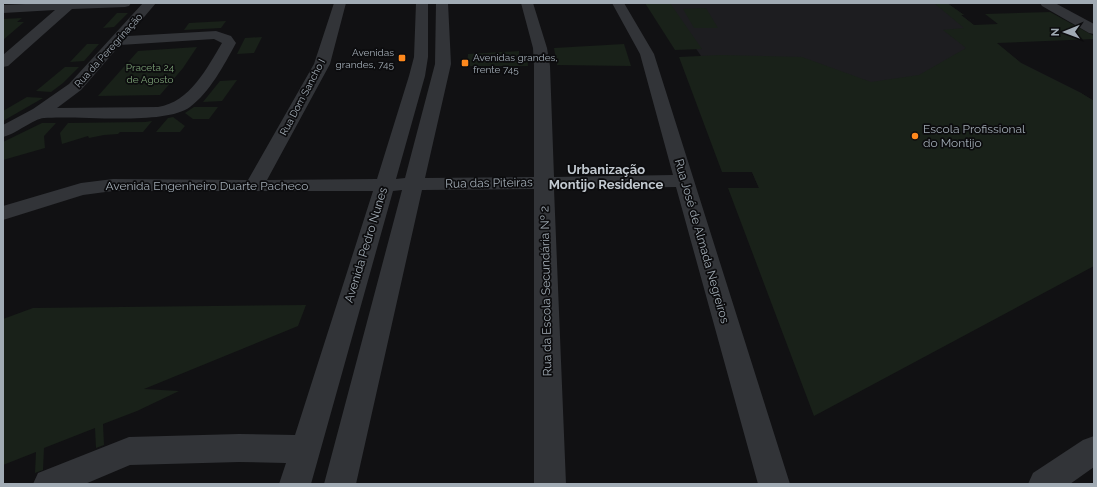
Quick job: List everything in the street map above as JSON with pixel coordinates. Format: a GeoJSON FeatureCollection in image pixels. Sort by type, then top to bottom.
{"type":"FeatureCollection","features":[{"type":"Feature","properties":{"kind":"street"},"geometry":{"type":"LineString","coordinates":[[3,9],[125,3]]}},
{"type":"Feature","properties":{"kind":"street","name":"Rua da Peregrinação"},"geometry":{"type":"LineString","coordinates":[[3,132],[39,113],[75,87],[150,3]]}},
{"type":"Feature","properties":{"kind":"street","name":"Rua Dom Sancho I"},"geometry":{"type":"LineString","coordinates":[[254,186],[322,64],[340,3]]}},
{"type":"Feature","properties":{"kind":"street","name":"Avenida Pedro Nunes"},"geometry":{"type":"LineString","coordinates":[[295,484],[421,62],[422,3]]}},
{"type":"Feature","properties":{"kind":"street"},"geometry":{"type":"LineString","coordinates":[[340,484],[443,64],[442,3]]}},
{"type":"Feature","properties":{"kind":"street","name":"Rua da Escola Secundária Nº 2"},"geometry":{"type":"LineString","coordinates":[[527,3],[540,48],[542,66],[550,484]]}},
{"type":"Feature","properties":{"kind":"street","name":"Rua José de Almada Negreiros"},"geometry":{"type":"LineString","coordinates":[[618,3],[646,54],[774,484]]}},
{"type":"Feature","properties":{"kind":"street"},"geometry":{"type":"LineString","coordinates":[[1046,3],[1094,30]]}},
{"type":"Feature","properties":{"kind":"street"},"geometry":{"type":"LineString","coordinates":[[3,63],[68,6]]}},
{"type":"Feature","properties":{"kind":"street"},"geometry":{"type":"LineString","coordinates":[[39,113],[158,112],[172,110],[190,98],[221,57],[229,43],[226,39],[216,35],[118,40]]}},
{"type":"Feature","properties":{"kind":"street","name":"Rua das Piteiras"},"geometry":{"type":"LineString","coordinates":[[414,184],[684,181]]}},
{"type":"Feature","properties":{"kind":"street","name":"Avenida Engenheiro Duarte Pacheco"},"geometry":{"type":"LineString","coordinates":[[3,213],[81,189],[113,185],[254,186],[414,184]]}},
{"type":"Feature","properties":{"kind":"street"},"geometry":{"type":"LineString","coordinates":[[49,484],[129,451],[239,448],[306,449]]}},
{"type":"Feature","properties":{"kind":"street"},"geometry":{"type":"LineString","coordinates":[[1044,484],[1094,450]]}},
{"type":"Feature","properties":{"kind":"shaded area","name":"Escola Profissional do Montijo"},"geometry":{"type":"Polygon","coordinates":[[[665,3],[947,3],[964,15],[961,15],[1021,63],[1094,101],[759,188],[701,56],[665,3]]]}},
{"type":"Feature","properties":{"kind":"green space"},"geometry":{"type":"Polygon","coordinates":[[[645,3],[670,3],[702,49],[675,50],[645,3]]]}},
{"type":"Feature","properties":{"kind":"green space"},"geometry":{"type":"Polygon","coordinates":[[[934,3],[947,3],[964,15],[961,15],[974,25],[998,24],[985,14],[1050,12],[1094,36],[1094,39],[997,43],[1021,63],[1094,101],[1094,266],[814,416],[728,188],[759,188],[752,172],[722,172],[679,57],[720,55],[802,57],[871,82],[919,75],[966,48],[943,30],[964,28],[934,3]]]}},
{"type":"Feature","properties":{"kind":"green space"},"geometry":{"type":"Polygon","coordinates":[[[706,8],[718,28],[694,28],[683,9],[706,8]]]}},
{"type":"Feature","properties":{"kind":"green space"},"geometry":{"type":"Polygon","coordinates":[[[117,13],[128,13],[114,27],[103,28],[117,13]]]}},
{"type":"Feature","properties":{"kind":"green space"},"geometry":{"type":"Polygon","coordinates":[[[22,18],[17,22],[24,22],[3,40],[3,19],[22,18]]]}},
{"type":"Feature","properties":{"kind":"green space"},"geometry":{"type":"Polygon","coordinates":[[[226,21],[221,28],[184,30],[189,23],[226,21]]]}},
{"type":"Feature","properties":{"kind":"green space"},"geometry":{"type":"Polygon","coordinates":[[[262,37],[254,53],[237,54],[245,38],[262,37]]]}},
{"type":"Feature","properties":{"kind":"green space"},"geometry":{"type":"Polygon","coordinates":[[[87,44],[99,44],[84,61],[70,62],[87,44]]]}},
{"type":"Feature","properties":{"kind":"green space"},"geometry":{"type":"Polygon","coordinates":[[[624,44],[631,66],[557,65],[554,48],[624,44]]]}},
{"type":"Feature","properties":{"kind":"green space","name":"Praceta 24 de Agosto"},"geometry":{"type":"Polygon","coordinates":[[[197,47],[183,68],[160,95],[98,96],[138,51],[197,47]]]}},
{"type":"Feature","properties":{"kind":"green space"},"geometry":{"type":"Polygon","coordinates":[[[519,51],[519,55],[527,55],[528,66],[467,66],[468,54],[519,51]]]}},
{"type":"Feature","properties":{"kind":"green space"},"geometry":{"type":"Polygon","coordinates":[[[65,67],[79,67],[63,83],[51,92],[36,91],[65,67]]]}},
{"type":"Feature","properties":{"kind":"green space"},"geometry":{"type":"Polygon","coordinates":[[[237,80],[222,101],[203,102],[220,81],[237,80]]]}},
{"type":"Feature","properties":{"kind":"green space"},"geometry":{"type":"Polygon","coordinates":[[[27,97],[43,98],[3,121],[3,111],[27,97]]]}},
{"type":"Feature","properties":{"kind":"green space"},"geometry":{"type":"Polygon","coordinates":[[[194,107],[218,107],[209,119],[193,119],[185,113],[194,107]]]}},
{"type":"Feature","properties":{"kind":"green space"},"geometry":{"type":"Polygon","coordinates":[[[173,117],[185,126],[180,132],[156,132],[168,118],[173,117]]]}},
{"type":"Feature","properties":{"kind":"green space"},"geometry":{"type":"Polygon","coordinates":[[[152,121],[143,132],[120,132],[118,134],[89,138],[88,136],[62,144],[60,133],[68,123],[152,121]]]}},
{"type":"Feature","properties":{"kind":"green space"},"geometry":{"type":"Polygon","coordinates":[[[42,123],[56,123],[44,136],[45,148],[3,160],[3,142],[42,123]]]}},
{"type":"Feature","properties":{"kind":"green space"},"geometry":{"type":"Polygon","coordinates":[[[306,305],[298,326],[144,389],[179,391],[137,411],[103,424],[104,445],[96,448],[95,428],[44,448],[43,470],[35,473],[36,452],[3,465],[3,319],[33,308],[306,305]]]}},
{"type":"Feature","properties":{"kind":"place","name":"Avenidas grandes, 745"},"geometry":{"type":"Point","coordinates":[402,58]}},
{"type":"Feature","properties":{"kind":"place","name":"Avenidas grandes, frente 745"},"geometry":{"type":"Point","coordinates":[465,63]}},
{"type":"Feature","properties":{"kind":"place","name":"Escola Profissional do Montijo"},"geometry":{"type":"Point","coordinates":[915,136]}},
{"type":"Feature","properties":{"kind":"district","name":"Urbanização Montijo Residence"},"geometry":{"type":"Point","coordinates":[606,176]}}]}
